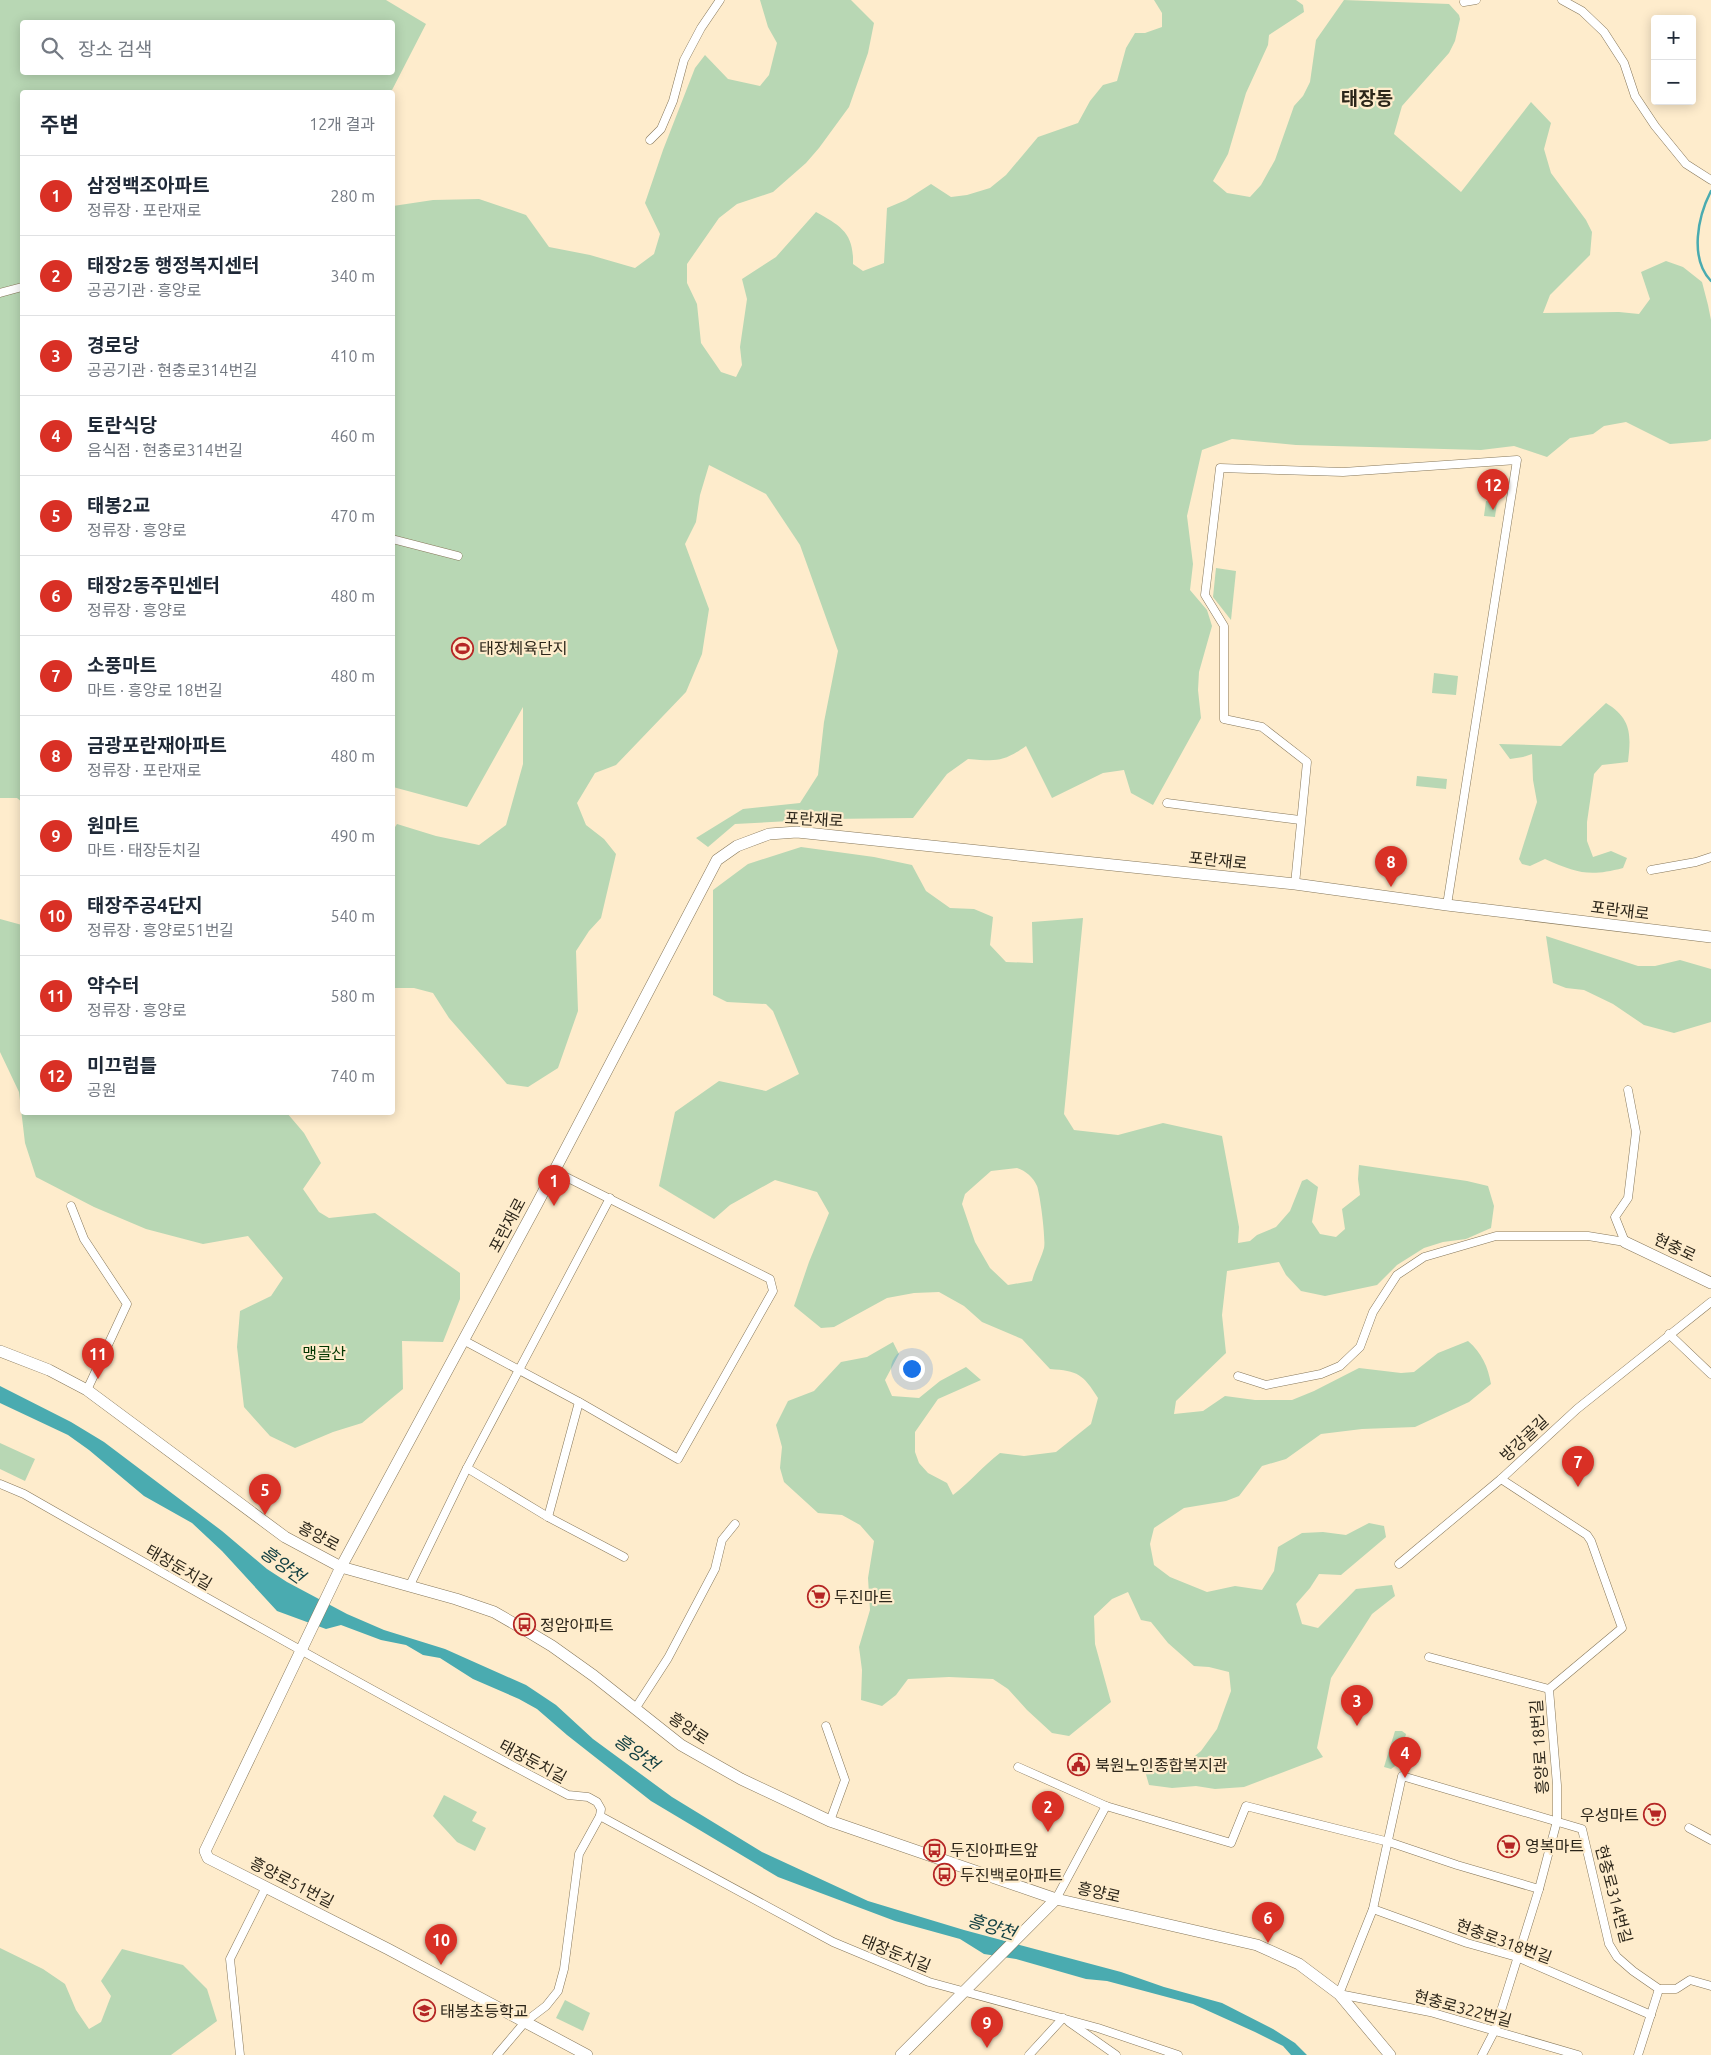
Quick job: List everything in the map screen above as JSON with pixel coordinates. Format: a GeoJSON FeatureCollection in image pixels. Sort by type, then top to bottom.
{"type":"FeatureCollection","features":[{"type":"Feature","properties":{"kind":"street"},"geometry":{"type":"LineString","coordinates":[[650,140],[661,129],[673,101],[684,60],[701,28],[720,0]]}},
{"type":"Feature","properties":{"kind":"street"},"geometry":{"type":"LineString","coordinates":[[1464,2],[1476,0]]}},
{"type":"Feature","properties":{"kind":"street"},"geometry":{"type":"LineString","coordinates":[[1562,0],[1582,11],[1604,32],[1624,64],[1634,96],[1655,126],[1686,164],[1709,178]]}},
{"type":"Feature","properties":{"kind":"street"},"geometry":{"type":"LineString","coordinates":[[0,293],[20,288]]}},
{"type":"Feature","properties":{"kind":"street"},"geometry":{"type":"LineString","coordinates":[[1295,884],[1307,762],[1262,727],[1224,719],[1224,626],[1204,595],[1220,468],[1343,472],[1517,460],[1447,905]]}},
{"type":"Feature","properties":{"kind":"street"},"geometry":{"type":"LineString","coordinates":[[395,540],[458,556]]}},
{"type":"Feature","properties":{"kind":"street"},"geometry":{"type":"LineString","coordinates":[[1167,803],[1300,820]]}},
{"type":"Feature","properties":{"kind":"street","name":"포란재로"},"geometry":{"type":"LineString","coordinates":[[341,1566],[464,1340],[717,860],[737,846],[769,834],[797,832],[1295,884],[1447,905],[1711,937]]}},
{"type":"Feature","properties":{"kind":"street"},"geometry":{"type":"LineString","coordinates":[[1651,870],[1696,862],[1711,857]]}},
{"type":"Feature","properties":{"kind":"street"},"geometry":{"type":"LineString","coordinates":[[1625,1242],[1615,1218],[1628,1198],[1636,1132],[1628,1090]]}},
{"type":"Feature","properties":{"kind":"street"},"geometry":{"type":"LineString","coordinates":[[464,1340],[579,1402],[678,1459],[773,1291],[770,1279],[554,1171]]}},
{"type":"Feature","properties":{"kind":"street"},"geometry":{"type":"LineString","coordinates":[[410,1585],[467,1468],[610,1198]]}},
{"type":"Feature","properties":{"kind":"street"},"geometry":{"type":"LineString","coordinates":[[71,1206],[84,1239],[127,1304],[87,1390]]}},
{"type":"Feature","properties":{"kind":"street"},"geometry":{"type":"LineString","coordinates":[[1238,1376],[1266,1385],[1321,1374],[1340,1366],[1360,1347],[1373,1312],[1397,1275],[1424,1257],[1496,1236],[1588,1236],[1625,1242]]}},
{"type":"Feature","properties":{"kind":"street","name":"현충로"},"geometry":{"type":"LineString","coordinates":[[1625,1242],[1711,1283]]}},
{"type":"Feature","properties":{"kind":"street","name":"방강골길"},"geometry":{"type":"LineString","coordinates":[[1399,1564],[1501,1479],[1577,1409],[1711,1302]]}},
{"type":"Feature","properties":{"kind":"street"},"geometry":{"type":"LineString","coordinates":[[1669,1334],[1711,1374]]}},
{"type":"Feature","properties":{"kind":"street","name":"흥양로"},"geometry":{"type":"LineString","coordinates":[[0,1351],[49,1370],[87,1390],[285,1537],[341,1566],[410,1585],[494,1612],[552,1646],[681,1745],[741,1779],[830,1821],[1056,1899],[1257,1945],[1300,1964],[1339,1994],[1390,2055]]}},
{"type":"Feature","properties":{"kind":"street"},"geometry":{"type":"LineString","coordinates":[[548,1516],[579,1402]]}},
{"type":"Feature","properties":{"kind":"street"},"geometry":{"type":"LineString","coordinates":[[467,1468],[548,1516],[624,1557]]}},
{"type":"Feature","properties":{"kind":"street","name":"흥양로 18번길"},"geometry":{"type":"LineString","coordinates":[[1482,2055],[1495,2030],[1539,1889],[1557,1821],[1557,1785],[1549,1689],[1622,1628],[1591,1541],[1587,1535],[1501,1479]]}},
{"type":"Feature","properties":{"kind":"street","name":"태장둔치길"},"geometry":{"type":"LineString","coordinates":[[0,1484],[24,1494],[301,1652],[568,1795],[588,1797],[597,1802],[601,1809],[600,1816],[833,1942],[929,1982],[968,1987],[1178,2055]]}},
{"type":"Feature","properties":{"kind":"street"},"geometry":{"type":"LineString","coordinates":[[635,1709],[668,1658],[716,1570],[722,1540],[735,1524]]}},
{"type":"Feature","properties":{"kind":"street","name":"흥양로51번길"},"geometry":{"type":"LineString","coordinates":[[341,1566],[205,1851],[208,1858],[587,2055]]}},
{"type":"Feature","properties":{"kind":"street"},"geometry":{"type":"LineString","coordinates":[[1429,1658],[1549,1689]]}},
{"type":"Feature","properties":{"kind":"street"},"geometry":{"type":"LineString","coordinates":[[826,1726],[845,1780],[830,1821]]}},
{"type":"Feature","properties":{"kind":"street"},"geometry":{"type":"LineString","coordinates":[[1018,1767],[1106,1806],[1231,1843],[1246,1806],[1389,1842],[1457,1865],[1539,1889]]}},
{"type":"Feature","properties":{"kind":"street","name":"현충로314번길"},"geometry":{"type":"LineString","coordinates":[[1389,1842],[1402,1776],[1582,1829],[1609,1944],[1617,1957],[1632,1972],[1659,1988]]}},
{"type":"Feature","properties":{"kind":"street"},"geometry":{"type":"LineString","coordinates":[[901,2055],[1056,1899],[1106,1806]]}},
{"type":"Feature","properties":{"kind":"street"},"geometry":{"type":"LineString","coordinates":[[497,2055],[525,2022],[546,2006],[558,1990],[564,1969],[579,1854],[600,1816]]}},
{"type":"Feature","properties":{"kind":"street"},"geometry":{"type":"LineString","coordinates":[[1689,1828],[1711,1840]]}},
{"type":"Feature","properties":{"kind":"street"},"geometry":{"type":"LineString","coordinates":[[1339,1994],[1373,1909],[1389,1842]]}},
{"type":"Feature","properties":{"kind":"street"},"geometry":{"type":"LineString","coordinates":[[240,2055],[230,1959],[266,1887]]}},
{"type":"Feature","properties":{"kind":"street","name":"현충로318번길"},"geometry":{"type":"LineString","coordinates":[[1373,1909],[1467,1942],[1517,1957],[1651,2015]]}},
{"type":"Feature","properties":{"kind":"street"},"geometry":{"type":"LineString","coordinates":[[1638,2055],[1659,1988],[1676,1989],[1690,1980],[1711,1986]]}},
{"type":"Feature","properties":{"kind":"street","name":"현충로322번길"},"geometry":{"type":"LineString","coordinates":[[1339,1994],[1430,2012],[1578,2055]]}},
{"type":"Feature","properties":{"kind":"street"},"geometry":{"type":"LineString","coordinates":[[1029,2055],[1064,2018],[1116,2055]]}},
{"type":"Feature","properties":{"kind":"green space"},"geometry":{"type":"Polygon","coordinates":[[[0,0],[386,0],[426,24],[392,90],[20,90],[20,800],[17,798],[0,798],[0,0]]]}},
{"type":"Feature","properties":{"kind":"green space"},"geometry":{"type":"Polygon","coordinates":[[[760,0],[851,0],[874,23],[868,53],[849,107],[819,148],[806,163],[773,192],[737,204],[719,218],[687,264],[687,283],[697,304],[701,343],[721,372],[736,377],[742,365],[740,347],[747,299],[742,279],[776,257],[816,212],[839,226],[844,232],[851,245],[853,264],[863,271],[884,263],[887,208],[906,200],[931,184],[951,197],[967,195],[990,188],[1006,175],[1038,137],[1078,123],[1090,101],[1103,85],[1117,81],[1126,48],[1135,33],[1145,33],[1162,27],[1162,13],[1154,0],[1296,0],[1303,5],[1304,12],[1269,35],[1268,45],[1246,93],[1228,154],[1213,181],[1227,193],[1250,197],[1261,185],[1275,160],[1294,106],[1303,96],[1310,82],[1316,40],[1344,0],[1449,4],[1459,15],[1460,19],[1455,41],[1449,53],[1402,106],[1394,134],[1461,192],[1531,102],[1551,123],[1544,149],[1551,173],[1586,220],[1592,232],[1590,255],[1550,295],[1543,313],[1619,312],[1639,314],[1650,299],[1641,272],[1666,261],[1683,267],[1702,282],[1711,320],[1711,439],[1707,441],[1670,444],[1626,422],[1604,426],[1593,434],[1570,438],[1547,457],[1514,446],[1481,450],[1296,445],[1232,439],[1202,450],[1187,516],[1193,564],[1190,590],[1207,610],[1212,626],[1199,672],[1198,690],[1201,718],[1153,805],[1131,793],[1124,770],[1103,773],[1052,798],[1026,746],[998,760],[968,759],[947,774],[913,818],[828,819],[735,824],[708,847],[696,838],[743,809],[800,803],[818,775],[824,722],[838,651],[800,545],[766,494],[709,465],[700,495],[696,522],[685,544],[709,609],[702,654],[686,692],[616,765],[595,773],[577,803],[586,825],[604,839],[616,854],[601,918],[589,931],[576,951],[578,1011],[558,1068],[528,1087],[507,1084],[449,1018],[433,993],[414,988],[395,988],[395,827],[397,824],[436,836],[479,845],[506,825],[523,764],[523,707],[467,807],[395,788],[395,206],[433,200],[479,199],[526,215],[549,247],[590,255],[635,268],[654,254],[660,234],[645,203],[663,150],[695,68],[705,55],[728,79],[760,86],[769,75],[777,43],[768,27],[760,0]]]}},
{"type":"Feature","properties":{"kind":"green space"},"geometry":{"type":"Polygon","coordinates":[[[1486,501],[1497,502],[1495,517],[1484,516],[1486,501]]]}},
{"type":"Feature","properties":{"kind":"green space"},"geometry":{"type":"Polygon","coordinates":[[[1216,568],[1236,571],[1231,620],[1213,597],[1216,568]]]}},
{"type":"Feature","properties":{"kind":"green space"},"geometry":{"type":"Polygon","coordinates":[[[1434,673],[1458,676],[1456,695],[1432,693],[1434,673]]]}},
{"type":"Feature","properties":{"kind":"green space"},"geometry":{"type":"Polygon","coordinates":[[[1606,703],[1621,715],[1628,728],[1628,762],[1602,765],[1594,774],[1587,822],[1587,841],[1593,857],[1611,851],[1627,858],[1623,868],[1592,873],[1566,868],[1545,859],[1530,866],[1522,864],[1519,859],[1537,802],[1533,780],[1532,754],[1510,759],[1499,744],[1561,746],[1606,703]]]}},
{"type":"Feature","properties":{"kind":"green space"},"geometry":{"type":"Polygon","coordinates":[[[1417,776],[1447,779],[1446,789],[1416,786],[1417,776]]]}},
{"type":"Feature","properties":{"kind":"green space"},"geometry":{"type":"Polygon","coordinates":[[[801,847],[874,857],[912,865],[926,891],[950,908],[974,909],[993,917],[990,945],[1006,962],[1033,963],[1032,922],[1083,918],[1064,1114],[1074,1130],[1118,1135],[1163,1123],[1222,1136],[1239,1227],[1238,1243],[1250,1241],[1257,1235],[1276,1227],[1290,1211],[1302,1181],[1307,1179],[1318,1187],[1312,1222],[1320,1234],[1336,1237],[1345,1229],[1342,1209],[1360,1195],[1359,1165],[1467,1181],[1488,1186],[1494,1206],[1491,1228],[1466,1239],[1443,1242],[1424,1248],[1397,1265],[1377,1285],[1325,1296],[1301,1291],[1286,1275],[1279,1262],[1227,1271],[1222,1315],[1226,1353],[1176,1401],[1174,1414],[1203,1411],[1225,1396],[1255,1400],[1292,1400],[1359,1368],[1401,1373],[1414,1372],[1438,1353],[1468,1341],[1481,1355],[1486,1366],[1491,1384],[1469,1402],[1415,1427],[1362,1429],[1321,1434],[1286,1459],[1262,1466],[1239,1496],[1226,1501],[1184,1508],[1154,1528],[1150,1544],[1154,1565],[1170,1577],[1207,1592],[1235,1586],[1262,1590],[1274,1571],[1278,1547],[1302,1533],[1323,1532],[1346,1535],[1369,1523],[1384,1526],[1386,1537],[1341,1575],[1319,1574],[1296,1604],[1302,1624],[1318,1628],[1356,1589],[1392,1585],[1395,1596],[1372,1614],[1331,1678],[1317,1748],[1323,1757],[1244,1787],[1215,1789],[1196,1786],[1172,1788],[1149,1785],[1143,1764],[1151,1759],[1163,1768],[1174,1771],[1201,1751],[1217,1729],[1231,1691],[1229,1672],[1209,1667],[1194,1666],[1168,1643],[1151,1622],[1141,1620],[1128,1592],[1112,1599],[1094,1616],[1095,1644],[1111,1702],[1069,1736],[1052,1733],[1008,1689],[993,1679],[949,1677],[908,1679],[896,1695],[882,1706],[861,1700],[862,1670],[859,1647],[870,1610],[868,1578],[874,1541],[860,1525],[842,1515],[818,1513],[784,1482],[780,1468],[782,1447],[776,1425],[788,1401],[814,1391],[841,1362],[867,1357],[893,1342],[899,1354],[885,1380],[892,1396],[919,1398],[940,1381],[966,1367],[981,1380],[938,1399],[915,1432],[915,1452],[919,1463],[928,1473],[947,1483],[953,1495],[1000,1453],[1024,1456],[1056,1452],[1091,1424],[1098,1398],[1079,1375],[1050,1369],[1022,1339],[982,1322],[964,1306],[939,1292],[914,1293],[887,1298],[834,1327],[821,1328],[794,1306],[829,1213],[817,1192],[775,1180],[730,1205],[714,1219],[659,1186],[675,1112],[719,1081],[766,1091],[799,1074],[773,1011],[766,1004],[727,1002],[713,995],[713,890],[748,864],[801,847]],[[1017,1168],[991,1171],[965,1194],[962,1204],[975,1242],[990,1268],[1008,1285],[1032,1281],[1044,1248],[1040,1198],[1037,1186],[1031,1177],[1017,1168]]]}},
{"type":"Feature","properties":{"kind":"green space","name":"맹골산"},"geometry":{"type":"Polygon","coordinates":[[[0,919],[20,924],[20,1100],[19,1092],[0,1052],[0,919]]]}},
{"type":"Feature","properties":{"kind":"green space"},"geometry":{"type":"Polygon","coordinates":[[[1546,936],[1638,966],[1655,966],[1680,960],[1711,969],[1711,1022],[1674,1033],[1644,1025],[1613,1004],[1584,990],[1566,988],[1553,983],[1546,936]]]}},
{"type":"Feature","properties":{"kind":"green space","name":"맹골산"},"geometry":{"type":"Polygon","coordinates":[[[22,1115],[289,1115],[304,1133],[321,1163],[303,1189],[319,1212],[329,1218],[375,1213],[460,1273],[460,1299],[443,1342],[402,1341],[403,1389],[362,1423],[333,1432],[295,1448],[270,1436],[244,1407],[237,1347],[240,1311],[271,1296],[283,1278],[248,1236],[203,1244],[146,1229],[94,1207],[36,1177],[25,1143],[22,1115]]]}},
{"type":"Feature","properties":{"kind":"green space"},"geometry":{"type":"Polygon","coordinates":[[[0,1443],[35,1459],[25,1481],[0,1469],[0,1443]]]}},
{"type":"Feature","properties":{"kind":"green space"},"geometry":{"type":"Polygon","coordinates":[[[1395,1731],[1402,1731],[1406,1734],[1398,1764],[1391,1769],[1384,1767],[1395,1731]]]}},
{"type":"Feature","properties":{"kind":"green space"},"geometry":{"type":"Polygon","coordinates":[[[444,1795],[477,1812],[472,1821],[486,1828],[475,1851],[457,1842],[433,1816],[444,1795]]]}},
{"type":"Feature","properties":{"kind":"green space"},"geometry":{"type":"Polygon","coordinates":[[[0,1948],[43,1969],[65,1984],[76,2010],[89,2029],[101,2022],[111,1996],[101,1981],[122,1949],[183,1965],[207,1989],[217,2021],[171,2055],[0,2055],[0,1948]]]}},
{"type":"Feature","properties":{"kind":"green space"},"geometry":{"type":"Polygon","coordinates":[[[565,2000],[590,2013],[583,2031],[556,2018],[565,2000]]]}},
{"type":"Feature","properties":{"kind":"water"},"geometry":{"type":"Polygon","coordinates":[[[0,1386],[71,1422],[104,1442],[222,1531],[267,1569],[287,1582],[347,1614],[384,1630],[445,1649],[526,1685],[556,1705],[593,1739],[672,1797],[762,1852],[868,1901],[964,1930],[1121,1972],[1164,1987],[1222,2003],[1273,2029],[1295,2043],[1307,2055],[1291,2055],[1283,2046],[1193,2004],[1107,1981],[1086,1979],[1016,1959],[984,1954],[960,1939],[895,1921],[778,1877],[651,1801],[537,1709],[519,1699],[473,1679],[440,1658],[423,1655],[406,1645],[381,1640],[341,1625],[326,1629],[277,1611],[222,1551],[192,1523],[144,1496],[68,1435],[0,1403],[0,1386]]]}},
{"type":"Feature","properties":{"kind":"waterway"},"geometry":{"type":"LineString","coordinates":[[1711,191],[1702,212],[1698,237],[1700,261],[1704,272],[1711,281]]}},
{"type":"Feature","properties":{"kind":"place","name":"미끄럼틀"},"geometry":{"type":"Point","coordinates":[1493,510]}},
{"type":"Feature","properties":{"kind":"place","name":"태장체육단지"},"geometry":{"type":"Point","coordinates":[463,648]}},
{"type":"Feature","properties":{"kind":"place","name":"금광포란재아파트"},"geometry":{"type":"Point","coordinates":[1391,887]}},
{"type":"Feature","properties":{"kind":"place","name":"삼정백조아파트"},"geometry":{"type":"Point","coordinates":[554,1206]}},
{"type":"Feature","properties":{"kind":"place","name":"약수터"},"geometry":{"type":"Point","coordinates":[98,1379]}},
{"type":"Feature","properties":{"kind":"place","name":"소풍마트"},"geometry":{"type":"Point","coordinates":[1578,1487]}},
{"type":"Feature","properties":{"kind":"place","name":"태봉2교"},"geometry":{"type":"Point","coordinates":[265,1515]}},
{"type":"Feature","properties":{"kind":"place","name":"두진마트"},"geometry":{"type":"Point","coordinates":[818,1597]}},
{"type":"Feature","properties":{"kind":"place","name":"정암아파트"},"geometry":{"type":"Point","coordinates":[524,1625]}},
{"type":"Feature","properties":{"kind":"place","name":"경로당"},"geometry":{"type":"Point","coordinates":[1357,1726]}},
{"type":"Feature","properties":{"kind":"place","name":"북원노인종합복지관"},"geometry":{"type":"Point","coordinates":[1079,1765]}},
{"type":"Feature","properties":{"kind":"place","name":"토란식당"},"geometry":{"type":"Point","coordinates":[1405,1778]}},
{"type":"Feature","properties":{"kind":"place","name":"우성마트"},"geometry":{"type":"Point","coordinates":[1655,1815]}},
{"type":"Feature","properties":{"kind":"place","name":"태장2동 행정복지센터"},"geometry":{"type":"Point","coordinates":[1048,1832]}},
{"type":"Feature","properties":{"kind":"place","name":"영복마트"},"geometry":{"type":"Point","coordinates":[1509,1846]}},
{"type":"Feature","properties":{"kind":"place","name":"두진아파트앞"},"geometry":{"type":"Point","coordinates":[934,1850]}},
{"type":"Feature","properties":{"kind":"place","name":"두진백로아파트"},"geometry":{"type":"Point","coordinates":[944,1875]}},
{"type":"Feature","properties":{"kind":"place","name":"태장2동주민센터"},"geometry":{"type":"Point","coordinates":[1268,1943]}},
{"type":"Feature","properties":{"kind":"place","name":"태장주공4단지"},"geometry":{"type":"Point","coordinates":[441,1965]}},
{"type":"Feature","properties":{"kind":"place","name":"태봉초등학교"},"geometry":{"type":"Point","coordinates":[424,2011]}},
{"type":"Feature","properties":{"kind":"place","name":"원마트"},"geometry":{"type":"Point","coordinates":[987,2048]}},
{"type":"Feature","properties":{"kind":"district","name":"태장동"},"geometry":{"type":"Point","coordinates":[1367,98]}},
{"type":"Feature","properties":{"kind":"water label","name":"흥양천"},"geometry":{"type":"Point","coordinates":[283,1564]}},
{"type":"Feature","properties":{"kind":"water label","name":"흥양천"},"geometry":{"type":"Point","coordinates":[637,1752]}},
{"type":"Feature","properties":{"kind":"water label","name":"흥양천"},"geometry":{"type":"Point","coordinates":[992,1926]}}]}
